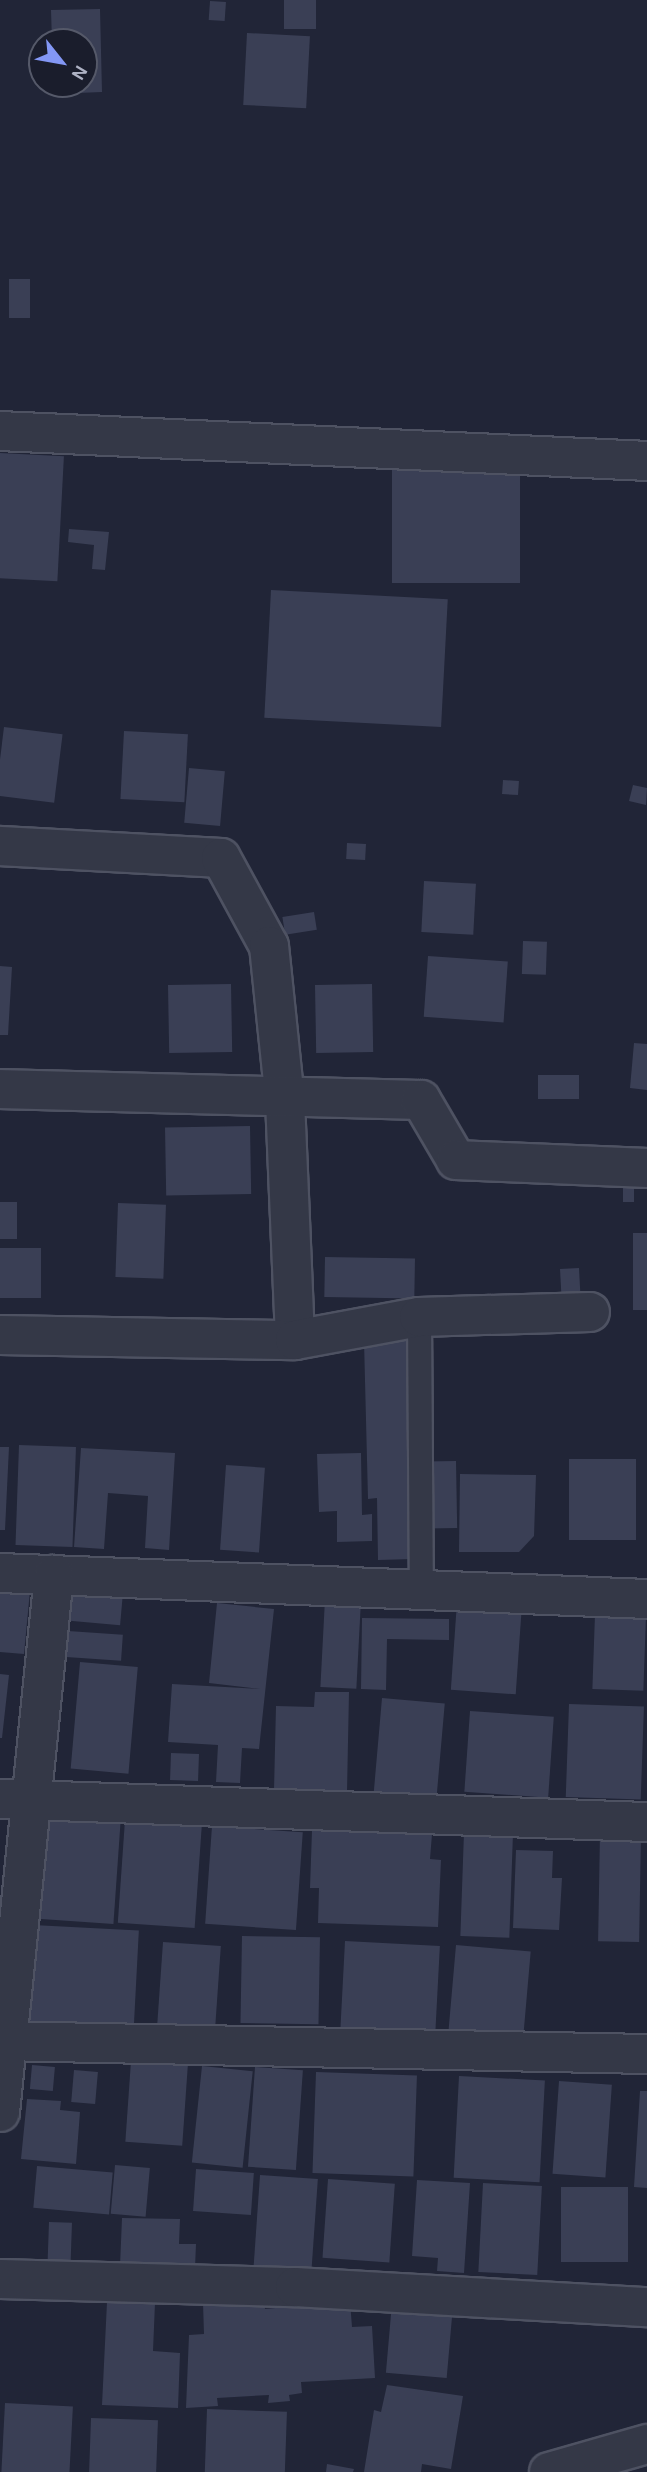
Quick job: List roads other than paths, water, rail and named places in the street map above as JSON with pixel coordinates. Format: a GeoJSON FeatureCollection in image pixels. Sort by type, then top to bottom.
{"type":"FeatureCollection","features":[{"type":"Feature","properties":{"kind":"street"},"geometry":{"type":"LineString","coordinates":[[0,431],[647,461]]}},
{"type":"Feature","properties":{"kind":"street"},"geometry":{"type":"LineString","coordinates":[[0,846],[220,858],[269,946],[285,1100],[295,1340]]}},
{"type":"Feature","properties":{"kind":"street"},"geometry":{"type":"LineString","coordinates":[[0,1089],[285,1100],[421,1100],[456,1160],[647,1168]]}},
{"type":"Feature","properties":{"kind":"street"},"geometry":{"type":"LineString","coordinates":[[0,1335],[295,1340],[419,1318],[590,1312]]}},
{"type":"Feature","properties":{"kind":"street"},"geometry":{"type":"LineString","coordinates":[[0,1573],[647,1599]]}},
{"type":"Feature","properties":{"kind":"street"},"geometry":{"type":"LineString","coordinates":[[0,2112],[15,1800],[54,1575]]}},
{"type":"Feature","properties":{"kind":"street"},"geometry":{"type":"LineString","coordinates":[[15,1800],[647,1822]]}},
{"type":"Feature","properties":{"kind":"street"},"geometry":{"type":"LineString","coordinates":[[2,2041],[647,2054]]}},
{"type":"Feature","properties":{"kind":"street"},"geometry":{"type":"LineString","coordinates":[[0,2279],[295,2287],[647,2307]]}},
{"type":"Feature","properties":{"kind":"street"},"geometry":{"type":"LineString","coordinates":[[549,2472],[647,2444]]}},
{"type":"Feature","properties":{"kind":"lane"},"geometry":{"type":"LineString","coordinates":[[419,1318],[421,1589]]}}]}
